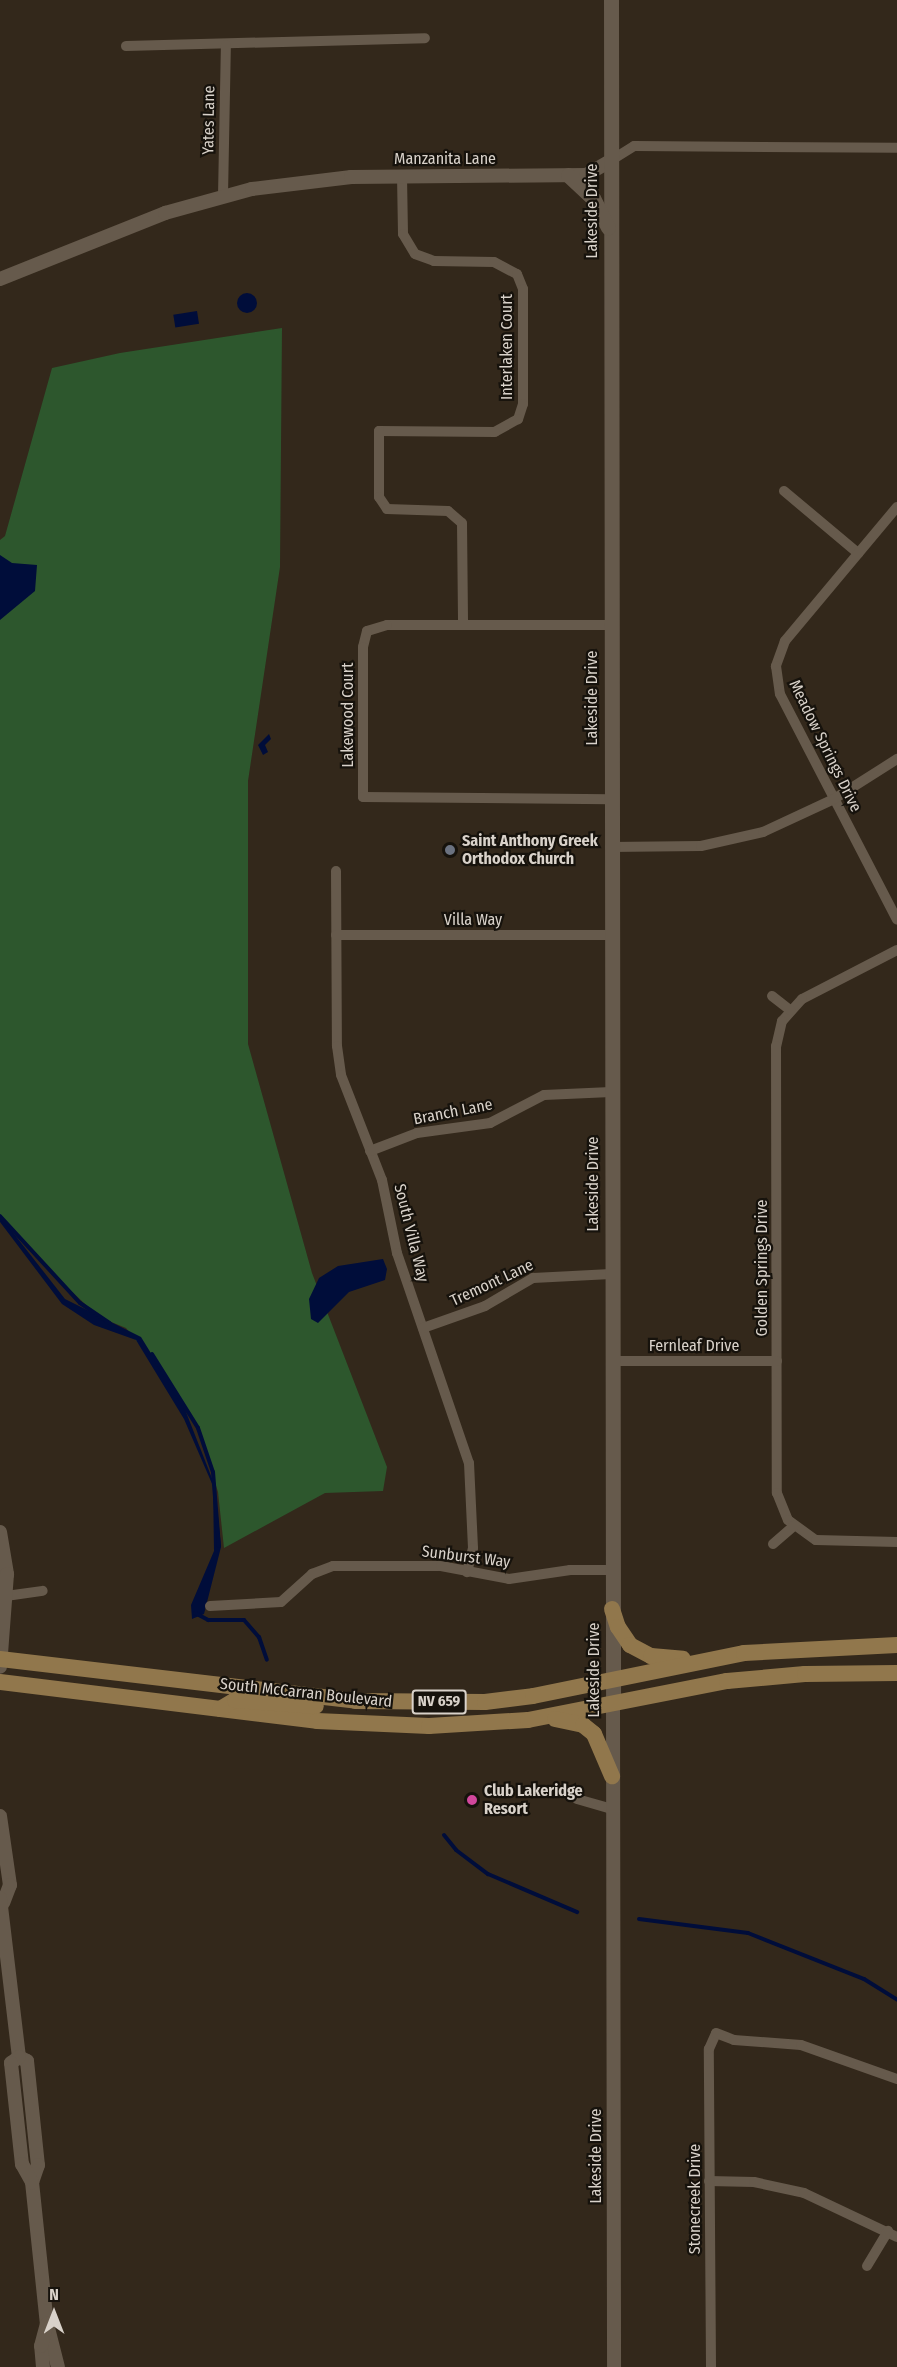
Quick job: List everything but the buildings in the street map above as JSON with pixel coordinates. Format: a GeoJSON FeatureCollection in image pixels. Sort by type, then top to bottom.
{"type":"FeatureCollection","features":[{"type":"Feature","properties":{"kind":"main road","name":"Lakeside Drive"},"geometry":{"type":"LineString","coordinates":[[611,0],[609,231],[613,1704]]}},
{"type":"Feature","properties":{"kind":"main road"},"geometry":{"type":"LineString","coordinates":[[568,175],[593,198],[609,231]]}},
{"type":"Feature","properties":{"kind":"main road"},"geometry":{"type":"LineString","coordinates":[[612,1609],[623,1637],[640,1651],[651,1656],[705,1660]]}},
{"type":"Feature","properties":{"kind":"main road","name":"South McCarran Boulevard"},"geometry":{"type":"LineString","coordinates":[[0,1661],[356,1701],[485,1702],[613,1680],[705,1660],[790,1648],[897,1645]]}},
{"type":"Feature","properties":{"kind":"main road","name":"South McCarran Boulevard"},"geometry":{"type":"LineString","coordinates":[[0,1682],[317,1721],[429,1726],[546,1717],[768,1676],[897,1673]]}},
{"type":"Feature","properties":{"kind":"main road"},"geometry":{"type":"LineString","coordinates":[[220,1709],[235,1700],[320,1706],[356,1701]]}},
{"type":"Feature","properties":{"kind":"main road"},"geometry":{"type":"LineString","coordinates":[[546,1717],[583,1725],[594,1734],[612,1776]]}},
{"type":"Feature","properties":{"kind":"street"},"geometry":{"type":"LineString","coordinates":[[126,46],[226,45],[278,40],[425,38]]}},
{"type":"Feature","properties":{"kind":"street","name":"Yates Lane"},"geometry":{"type":"LineString","coordinates":[[223,196],[226,45]]}},
{"type":"Feature","properties":{"kind":"street","name":"Manzanita Lane"},"geometry":{"type":"LineString","coordinates":[[0,279],[165,213],[223,196],[321,179],[592,173],[634,146],[897,148]]}},
{"type":"Feature","properties":{"kind":"street","name":"Interlaken Court"},"geometry":{"type":"LineString","coordinates":[[402,176],[403,234],[415,254],[434,261],[494,262],[517,274],[523,289],[523,404],[518,419],[495,432],[379,431],[379,497],[387,509],[448,511],[462,523],[463,624]]}},
{"type":"Feature","properties":{"kind":"street"},"geometry":{"type":"LineString","coordinates":[[784,491],[858,553]]}},
{"type":"Feature","properties":{"kind":"street","name":"Meadow Springs Drive"},"geometry":{"type":"LineString","coordinates":[[897,507],[785,641],[776,666],[780,694],[897,920]]}},
{"type":"Feature","properties":{"kind":"street","name":"Lakewood Court"},"geometry":{"type":"LineString","coordinates":[[610,625],[387,625],[367,631],[363,647],[363,797],[610,799]]}},
{"type":"Feature","properties":{"kind":"street"},"geometry":{"type":"LineString","coordinates":[[610,847],[671,848],[732,840],[793,820],[834,799],[897,759]]}},
{"type":"Feature","properties":{"kind":"street","name":"South Villa Way"},"geometry":{"type":"LineString","coordinates":[[336,871],[337,1046],[348,1099],[382,1180],[397,1253],[469,1463],[473,1548],[467,1572]]}},
{"type":"Feature","properties":{"kind":"street","name":"Villa Way"},"geometry":{"type":"LineString","coordinates":[[336,935],[610,934]]}},
{"type":"Feature","properties":{"kind":"street"},"geometry":{"type":"LineString","coordinates":[[772,996],[790,1010],[802,999],[897,950]]}},
{"type":"Feature","properties":{"kind":"street","name":"Golden Springs Drive"},"geometry":{"type":"LineString","coordinates":[[790,1010],[782,1021],[776,1046],[777,1493],[794,1526]]}},
{"type":"Feature","properties":{"kind":"street","name":"Branch Lane"},"geometry":{"type":"LineString","coordinates":[[370,1151],[417,1133],[490,1123],[544,1095],[611,1092]]}},
{"type":"Feature","properties":{"kind":"street","name":"Tremont Lane"},"geometry":{"type":"LineString","coordinates":[[423,1328],[485,1305],[533,1278],[611,1274]]}},
{"type":"Feature","properties":{"kind":"street","name":"Fernleaf Drive"},"geometry":{"type":"LineString","coordinates":[[611,1360],[777,1361]]}},
{"type":"Feature","properties":{"kind":"street"},"geometry":{"type":"LineString","coordinates":[[773,1544],[794,1526],[816,1540],[897,1542]]}},
{"type":"Feature","properties":{"kind":"street"},"geometry":{"type":"LineString","coordinates":[[0,1532],[5,1552],[6,1596],[0,1661]]}},
{"type":"Feature","properties":{"kind":"street","name":"Sunburst Way"},"geometry":{"type":"LineString","coordinates":[[210,1606],[269,1606],[291,1596],[312,1574],[333,1566],[441,1566],[509,1579],[570,1570],[612,1570]]}},
{"type":"Feature","properties":{"kind":"street"},"geometry":{"type":"LineString","coordinates":[[6,1596],[43,1591]]}},
{"type":"Feature","properties":{"kind":"street","name":"Lakeside Drive"},"geometry":{"type":"LineString","coordinates":[[613,1704],[611,1809],[614,2367]]}},
{"type":"Feature","properties":{"kind":"street"},"geometry":{"type":"LineString","coordinates":[[577,1799],[611,1809]]}},
{"type":"Feature","properties":{"kind":"street"},"geometry":{"type":"LineString","coordinates":[[0,1816],[10,1885],[2,1901],[19,2057],[27,2061],[38,2165],[32,2182],[46,2324],[58,2367]]}},
{"type":"Feature","properties":{"kind":"street","name":"Stonecreek Drive"},"geometry":{"type":"LineString","coordinates":[[711,2367],[709,2049],[716,2033],[734,2040],[801,2045],[897,2079]]}},
{"type":"Feature","properties":{"kind":"street"},"geometry":{"type":"LineString","coordinates":[[709,2181],[779,2186],[804,2193],[892,2234],[867,2265]]}},
{"type":"Feature","properties":{"kind":"street"},"geometry":{"type":"LineString","coordinates":[[42,2367],[41,2346],[46,2324]]}},
{"type":"Feature","properties":{"kind":"green space"},"geometry":{"type":"Polygon","coordinates":[[[282,328],[280,567],[248,781],[248,1044],[312,1273],[387,1467],[383,1491],[325,1493],[224,1548],[218,1492],[197,1425],[162,1372],[126,1328],[99,1317],[54,1275],[0,1215],[0,540],[5,536],[52,368],[120,353],[282,328]]]}},
{"type":"Feature","properties":{"kind":"shaded area"},"geometry":{"type":"Polygon","coordinates":[[[247,293],[254,296],[257,303],[254,310],[247,313],[240,310],[237,303],[240,296],[247,293]]]}},
{"type":"Feature","properties":{"kind":"shaded area"},"geometry":{"type":"Polygon","coordinates":[[[197,311],[199,324],[175,328],[173,315],[197,311]]]}},
{"type":"Feature","properties":{"kind":"shaded area"},"geometry":{"type":"Polygon","coordinates":[[[0,555],[12,563],[37,565],[35,591],[0,620],[0,555]]]}},
{"type":"Feature","properties":{"kind":"shaded area"},"geometry":{"type":"Polygon","coordinates":[[[269,734],[271,739],[265,745],[268,752],[263,755],[258,745],[269,734]]]}},
{"type":"Feature","properties":{"kind":"shaded area"},"geometry":{"type":"Polygon","coordinates":[[[0,1216],[65,1299],[141,1337],[184,1407],[215,1486],[221,1547],[204,1614],[192,1619],[191,1605],[214,1551],[213,1486],[184,1419],[136,1340],[94,1325],[62,1304],[0,1222],[0,1216]]]}},
{"type":"Feature","properties":{"kind":"shaded area"},"geometry":{"type":"Polygon","coordinates":[[[383,1259],[387,1269],[385,1280],[349,1292],[318,1323],[311,1319],[309,1299],[319,1278],[338,1266],[383,1259]]]}},
{"type":"Feature","properties":{"kind":"waterway"},"geometry":{"type":"LineString","coordinates":[[0,1216],[80,1303],[110,1323]]}},
{"type":"Feature","properties":{"kind":"waterway"},"geometry":{"type":"LineString","coordinates":[[152,1354],[198,1428],[213,1472],[219,1546]]}},
{"type":"Feature","properties":{"kind":"waterway"},"geometry":{"type":"LineString","coordinates":[[195,1613],[208,1620],[244,1620],[259,1637],[267,1660]]}},
{"type":"Feature","properties":{"kind":"waterway"},"geometry":{"type":"LineString","coordinates":[[444,1835],[456,1850],[488,1874],[577,1912]]}},
{"type":"Feature","properties":{"kind":"waterway"},"geometry":{"type":"LineString","coordinates":[[639,1919],[748,1933],[864,1979],[897,2000]]}},
{"type":"Feature","properties":{"kind":"place","name":"Saint Anthony Greek Orthodox Church"},"geometry":{"type":"Point","coordinates":[450,850]}},
{"type":"Feature","properties":{"kind":"place","name":"Club Lakeridge Resort"},"geometry":{"type":"Point","coordinates":[472,1800]}}]}
